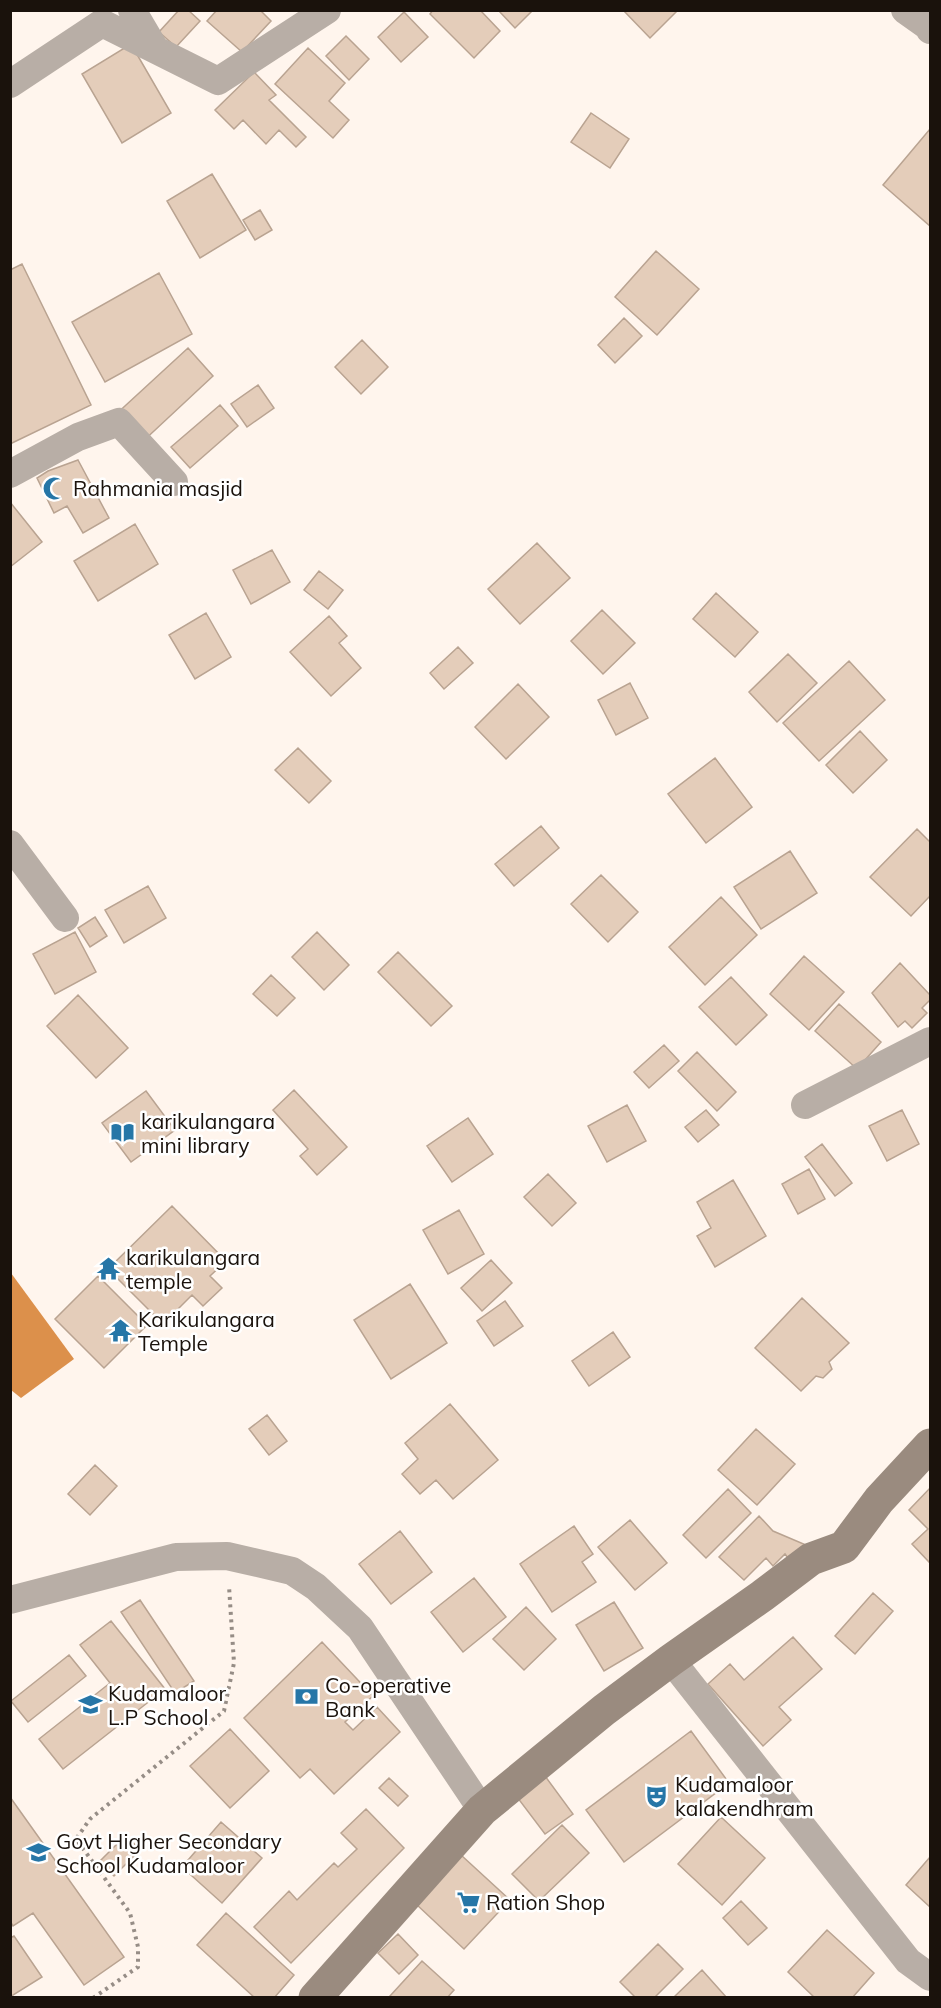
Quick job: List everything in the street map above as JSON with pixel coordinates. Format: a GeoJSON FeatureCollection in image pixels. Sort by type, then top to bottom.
{"type":"FeatureCollection","features":[{"type":"Feature","properties":{"kind":"main road"},"geometry":{"type":"LineString","coordinates":[[315,1998],[482,1810],[604,1710],[671,1660],[811,1559],[844,1547],[879,1500],[930,1445]]}},
{"type":"Feature","properties":{"kind":"street"},"geometry":{"type":"LineString","coordinates":[[132,10],[155,49]]}},
{"type":"Feature","properties":{"kind":"street"},"geometry":{"type":"LineString","coordinates":[[10,84],[102,23],[219,81],[327,10]]}},
{"type":"Feature","properties":{"kind":"street"},"geometry":{"type":"LineString","coordinates":[[905,10],[930,30]]}},
{"type":"Feature","properties":{"kind":"street"},"geometry":{"type":"LineString","coordinates":[[10,474],[78,437],[119,422],[174,482]]}},
{"type":"Feature","properties":{"kind":"street"},"geometry":{"type":"LineString","coordinates":[[10,844],[19,870],[65,918]]}},
{"type":"Feature","properties":{"kind":"street"},"geometry":{"type":"LineString","coordinates":[[805,1105],[930,1041]]}},
{"type":"Feature","properties":{"kind":"street"},"geometry":{"type":"LineString","coordinates":[[10,1600],[176,1557],[226,1556],[292,1571],[315,1587],[360,1628],[482,1810]]}},
{"type":"Feature","properties":{"kind":"street"},"geometry":{"type":"LineString","coordinates":[[671,1660],[908,1961],[930,1977]]}},
{"type":"Feature","properties":{"kind":"path"},"geometry":{"type":"LineString","coordinates":[[93,1998],[138,1967],[138,1947],[130,1913],[76,1839],[90,1819],[224,1711],[234,1662],[226,1556]]}},
{"type":"Feature","properties":{"kind":"shaded area"},"geometry":{"type":"Polygon","coordinates":[[[11,1273],[74,1359],[21,1398],[11,1390],[11,1273]]]}},
{"type":"Feature","properties":{"kind":"building"},"geometry":{"type":"Polygon","coordinates":[[[179,10],[188,10],[200,21],[176,47],[159,32],[179,10]]]}},
{"type":"Feature","properties":{"kind":"building"},"geometry":{"type":"Polygon","coordinates":[[[217,10],[260,10],[271,21],[242,52],[207,21],[217,10]]]}},
{"type":"Feature","properties":{"kind":"building"},"geometry":{"type":"Polygon","coordinates":[[[433,10],[480,10],[500,31],[474,58],[430,14],[433,10]]]}},
{"type":"Feature","properties":{"kind":"building"},"geometry":{"type":"Polygon","coordinates":[[[498,10],[533,10],[515,28],[498,10]]]}},
{"type":"Feature","properties":{"kind":"building"},"geometry":{"type":"Polygon","coordinates":[[[623,10],[678,10],[650,38],[623,10]]]}},
{"type":"Feature","properties":{"kind":"building"},"geometry":{"type":"Polygon","coordinates":[[[404,12],[428,37],[401,62],[378,37],[404,12]]]}},
{"type":"Feature","properties":{"kind":"building"},"geometry":{"type":"Polygon","coordinates":[[[346,36],[369,59],[349,80],[326,56],[346,36]]]}},
{"type":"Feature","properties":{"kind":"building"},"geometry":{"type":"Polygon","coordinates":[[[131,44],[171,113],[122,143],[82,74],[131,44]]]}},
{"type":"Feature","properties":{"kind":"building"},"geometry":{"type":"Polygon","coordinates":[[[308,48],[345,83],[329,101],[349,120],[333,138],[275,84],[308,48]]]}},
{"type":"Feature","properties":{"kind":"building"},"geometry":{"type":"Polygon","coordinates":[[[254,72],[276,95],[269,100],[306,137],[296,147],[279,130],[266,144],[243,120],[234,129],[215,110],[254,72]]]}},
{"type":"Feature","properties":{"kind":"building"},"geometry":{"type":"Polygon","coordinates":[[[591,113],[629,139],[610,168],[571,142],[591,113]]]}},
{"type":"Feature","properties":{"kind":"building"},"geometry":{"type":"Polygon","coordinates":[[[930,129],[930,226],[883,185],[930,129]]]}},
{"type":"Feature","properties":{"kind":"building"},"geometry":{"type":"Polygon","coordinates":[[[212,174],[246,230],[200,258],[167,201],[212,174]]]}},
{"type":"Feature","properties":{"kind":"building"},"geometry":{"type":"Polygon","coordinates":[[[260,210],[272,230],[255,240],[243,220],[260,210]]]}},
{"type":"Feature","properties":{"kind":"building"},"geometry":{"type":"Polygon","coordinates":[[[656,251],[699,289],[657,335],[615,297],[656,251]]]}},
{"type":"Feature","properties":{"kind":"building"},"geometry":{"type":"Polygon","coordinates":[[[22,264],[91,405],[10,444],[10,270],[22,264]]]}},
{"type":"Feature","properties":{"kind":"building"},"geometry":{"type":"Polygon","coordinates":[[[159,273],[192,334],[105,382],[72,322],[159,273]]]}},
{"type":"Feature","properties":{"kind":"building"},"geometry":{"type":"Polygon","coordinates":[[[624,318],[642,336],[615,363],[598,345],[624,318]]]}},
{"type":"Feature","properties":{"kind":"building"},"geometry":{"type":"Polygon","coordinates":[[[362,340],[388,367],[361,394],[335,367],[362,340]]]}},
{"type":"Feature","properties":{"kind":"building"},"geometry":{"type":"Polygon","coordinates":[[[188,348],[213,376],[139,445],[113,417],[188,348]]]}},
{"type":"Feature","properties":{"kind":"building"},"geometry":{"type":"Polygon","coordinates":[[[258,385],[274,408],[247,427],[231,404],[258,385]]]}},
{"type":"Feature","properties":{"kind":"building"},"geometry":{"type":"Polygon","coordinates":[[[220,405],[238,426],[190,468],[171,447],[220,405]]]}},
{"type":"Feature","properties":{"kind":"building"},"geometry":{"type":"Polygon","coordinates":[[[78,460],[109,518],[83,533],[67,506],[54,513],[37,478],[48,471],[78,460]]]}},
{"type":"Feature","properties":{"kind":"building"},"geometry":{"type":"Polygon","coordinates":[[[10,502],[42,542],[10,567],[10,502]]]}},
{"type":"Feature","properties":{"kind":"building"},"geometry":{"type":"Polygon","coordinates":[[[135,524],[158,564],[98,601],[74,561],[135,524]]]}},
{"type":"Feature","properties":{"kind":"building"},"geometry":{"type":"Polygon","coordinates":[[[537,543],[570,578],[520,624],[488,589],[537,543]]]}},
{"type":"Feature","properties":{"kind":"building"},"geometry":{"type":"Polygon","coordinates":[[[272,550],[290,582],[251,604],[233,570],[272,550]]]}},
{"type":"Feature","properties":{"kind":"building"},"geometry":{"type":"Polygon","coordinates":[[[319,571],[343,590],[328,609],[304,590],[319,571]]]}},
{"type":"Feature","properties":{"kind":"building"},"geometry":{"type":"Polygon","coordinates":[[[716,593],[758,632],[735,657],[693,619],[716,593]]]}},
{"type":"Feature","properties":{"kind":"building"},"geometry":{"type":"Polygon","coordinates":[[[602,610],[635,643],[603,674],[571,641],[602,610]]]}},
{"type":"Feature","properties":{"kind":"building"},"geometry":{"type":"Polygon","coordinates":[[[206,613],[231,657],[195,679],[169,635],[206,613]]]}},
{"type":"Feature","properties":{"kind":"building"},"geometry":{"type":"Polygon","coordinates":[[[329,616],[347,636],[339,643],[361,668],[331,696],[290,652],[329,616]]]}},
{"type":"Feature","properties":{"kind":"building"},"geometry":{"type":"Polygon","coordinates":[[[458,647],[473,663],[444,689],[430,673],[458,647]]]}},
{"type":"Feature","properties":{"kind":"building"},"geometry":{"type":"Polygon","coordinates":[[[788,654],[817,683],[777,722],[749,692],[788,654]]]}},
{"type":"Feature","properties":{"kind":"building"},"geometry":{"type":"Polygon","coordinates":[[[849,661],[885,700],[819,761],[783,723],[849,661]]]}},
{"type":"Feature","properties":{"kind":"building"},"geometry":{"type":"Polygon","coordinates":[[[630,683],[648,718],[616,735],[598,700],[630,683]]]}},
{"type":"Feature","properties":{"kind":"building"},"geometry":{"type":"Polygon","coordinates":[[[518,684],[549,717],[506,759],[475,727],[518,684]]]}},
{"type":"Feature","properties":{"kind":"building"},"geometry":{"type":"Polygon","coordinates":[[[860,731],[887,760],[853,793],[826,765],[860,731]]]}},
{"type":"Feature","properties":{"kind":"building"},"geometry":{"type":"Polygon","coordinates":[[[298,748],[331,781],[309,803],[275,770],[298,748]]]}},
{"type":"Feature","properties":{"kind":"building"},"geometry":{"type":"Polygon","coordinates":[[[715,758],[752,807],[706,843],[668,794],[715,758]]]}},
{"type":"Feature","properties":{"kind":"building"},"geometry":{"type":"Polygon","coordinates":[[[541,826],[559,848],[514,886],[495,864],[541,826]]]}},
{"type":"Feature","properties":{"kind":"building"},"geometry":{"type":"Polygon","coordinates":[[[917,829],[930,842],[930,896],[911,916],[870,877],[917,829]]]}},
{"type":"Feature","properties":{"kind":"building"},"geometry":{"type":"Polygon","coordinates":[[[790,851],[817,893],[761,929],[734,887],[790,851]]]}},
{"type":"Feature","properties":{"kind":"building"},"geometry":{"type":"Polygon","coordinates":[[[601,875],[638,912],[608,942],[571,904],[601,875]]]}},
{"type":"Feature","properties":{"kind":"building"},"geometry":{"type":"Polygon","coordinates":[[[148,886],[166,918],[124,943],[105,910],[148,886]]]}},
{"type":"Feature","properties":{"kind":"building"},"geometry":{"type":"Polygon","coordinates":[[[721,897],[757,935],[705,985],[669,947],[721,897]]]}},
{"type":"Feature","properties":{"kind":"building"},"geometry":{"type":"Polygon","coordinates":[[[95,917],[107,936],[90,947],[78,928],[95,917]]]}},
{"type":"Feature","properties":{"kind":"building"},"geometry":{"type":"Polygon","coordinates":[[[75,932],[96,972],[55,994],[33,954],[75,932]]]}},
{"type":"Feature","properties":{"kind":"building"},"geometry":{"type":"Polygon","coordinates":[[[317,932],[349,965],[324,990],[292,957],[317,932]]]}},
{"type":"Feature","properties":{"kind":"building"},"geometry":{"type":"Polygon","coordinates":[[[398,952],[452,1006],[431,1026],[378,972],[398,952]]]}},
{"type":"Feature","properties":{"kind":"building"},"geometry":{"type":"Polygon","coordinates":[[[804,956],[844,992],[809,1030],[770,994],[804,956]]]}},
{"type":"Feature","properties":{"kind":"building"},"geometry":{"type":"Polygon","coordinates":[[[900,963],[930,995],[930,1000],[922,1008],[927,1013],[912,1028],[905,1021],[898,1027],[872,993],[900,963]]]}},
{"type":"Feature","properties":{"kind":"building"},"geometry":{"type":"Polygon","coordinates":[[[271,975],[295,998],[277,1016],[253,994],[271,975]]]}},
{"type":"Feature","properties":{"kind":"building"},"geometry":{"type":"Polygon","coordinates":[[[731,977],[767,1015],[736,1045],[699,1007],[731,977]]]}},
{"type":"Feature","properties":{"kind":"building"},"geometry":{"type":"Polygon","coordinates":[[[78,995],[128,1048],[96,1078],[47,1026],[78,995]]]}},
{"type":"Feature","properties":{"kind":"building"},"geometry":{"type":"Polygon","coordinates":[[[839,1004],[881,1042],[857,1069],[815,1031],[839,1004]]]}},
{"type":"Feature","properties":{"kind":"building"},"geometry":{"type":"Polygon","coordinates":[[[664,1045],[679,1061],[649,1088],[634,1072],[664,1045]]]}},
{"type":"Feature","properties":{"kind":"building"},"geometry":{"type":"Polygon","coordinates":[[[697,1052],[736,1092],[717,1111],[678,1071],[697,1052]]]}},
{"type":"Feature","properties":{"kind":"building"},"geometry":{"type":"Polygon","coordinates":[[[294,1090],[347,1147],[317,1175],[300,1156],[308,1149],[273,1110],[294,1090]]]}},
{"type":"Feature","properties":{"kind":"building"},"geometry":{"type":"Polygon","coordinates":[[[146,1091],[175,1130],[131,1162],[102,1123],[146,1091]]]}},
{"type":"Feature","properties":{"kind":"building"},"geometry":{"type":"Polygon","coordinates":[[[627,1105],[646,1141],[607,1162],[588,1126],[627,1105]]]}},
{"type":"Feature","properties":{"kind":"building"},"geometry":{"type":"Polygon","coordinates":[[[706,1110],[719,1125],[698,1142],[685,1127],[706,1110]]]}},
{"type":"Feature","properties":{"kind":"building"},"geometry":{"type":"Polygon","coordinates":[[[902,1110],[919,1144],[887,1161],[869,1126],[902,1110]]]}},
{"type":"Feature","properties":{"kind":"building"},"geometry":{"type":"Polygon","coordinates":[[[468,1118],[493,1154],[452,1182],[427,1146],[468,1118]]]}},
{"type":"Feature","properties":{"kind":"building"},"geometry":{"type":"Polygon","coordinates":[[[822,1144],[852,1183],[835,1196],[805,1157],[822,1144]]]}},
{"type":"Feature","properties":{"kind":"building"},"geometry":{"type":"Polygon","coordinates":[[[809,1169],[825,1199],[798,1214],[782,1184],[809,1169]]]}},
{"type":"Feature","properties":{"kind":"building"},"geometry":{"type":"Polygon","coordinates":[[[548,1174],[576,1203],[552,1226],[524,1197],[548,1174]]]}},
{"type":"Feature","properties":{"kind":"building"},"geometry":{"type":"Polygon","coordinates":[[[733,1180],[766,1236],[715,1267],[697,1236],[711,1228],[697,1202],[733,1180]]]}},
{"type":"Feature","properties":{"kind":"building"},"geometry":{"type":"Polygon","coordinates":[[[172,1206],[226,1261],[210,1276],[222,1288],[203,1306],[192,1295],[163,1324],[108,1269],[172,1206]]]}},
{"type":"Feature","properties":{"kind":"building"},"geometry":{"type":"Polygon","coordinates":[[[459,1210],[484,1254],[448,1274],[423,1230],[459,1210]]]}},
{"type":"Feature","properties":{"kind":"building"},"geometry":{"type":"Polygon","coordinates":[[[491,1260],[512,1283],[482,1311],[461,1288],[491,1260]]]}},
{"type":"Feature","properties":{"kind":"building"},"geometry":{"type":"Polygon","coordinates":[[[98,1276],[147,1325],[104,1368],[55,1319],[98,1276]]]}},
{"type":"Feature","properties":{"kind":"building"},"geometry":{"type":"Polygon","coordinates":[[[410,1284],[447,1343],[391,1379],[354,1320],[410,1284]]]}},
{"type":"Feature","properties":{"kind":"building"},"geometry":{"type":"Polygon","coordinates":[[[802,1298],[849,1343],[829,1362],[832,1369],[823,1378],[816,1376],[801,1391],[755,1348],[802,1298]]]}},
{"type":"Feature","properties":{"kind":"building"},"geometry":{"type":"Polygon","coordinates":[[[505,1301],[523,1326],[494,1346],[477,1321],[505,1301]]]}},
{"type":"Feature","properties":{"kind":"building"},"geometry":{"type":"Polygon","coordinates":[[[613,1332],[630,1357],[589,1386],[572,1361],[613,1332]]]}},
{"type":"Feature","properties":{"kind":"building"},"geometry":{"type":"Polygon","coordinates":[[[450,1404],[498,1460],[453,1499],[436,1480],[420,1494],[402,1474],[418,1459],[405,1443],[450,1404]]]}},
{"type":"Feature","properties":{"kind":"building"},"geometry":{"type":"Polygon","coordinates":[[[267,1415],[287,1441],[269,1455],[249,1429],[267,1415]]]}},
{"type":"Feature","properties":{"kind":"building"},"geometry":{"type":"Polygon","coordinates":[[[756,1429],[795,1464],[757,1505],[718,1470],[756,1429]]]}},
{"type":"Feature","properties":{"kind":"building"},"geometry":{"type":"Polygon","coordinates":[[[95,1465],[117,1486],[90,1515],[68,1494],[95,1465]]]}},
{"type":"Feature","properties":{"kind":"building"},"geometry":{"type":"Polygon","coordinates":[[[930,1488],[930,1563],[912,1544],[928,1529],[909,1510],[930,1488]]]}},
{"type":"Feature","properties":{"kind":"building"},"geometry":{"type":"Polygon","coordinates":[[[728,1489],[751,1513],[706,1558],[683,1535],[728,1489]]]}},
{"type":"Feature","properties":{"kind":"building"},"geometry":{"type":"Polygon","coordinates":[[[759,1516],[773,1531],[806,1545],[791,1562],[785,1554],[773,1566],[766,1558],[744,1580],[719,1557],[759,1516]]]}},
{"type":"Feature","properties":{"kind":"building"},"geometry":{"type":"Polygon","coordinates":[[[630,1520],[667,1563],[635,1590],[598,1547],[630,1520]]]}},
{"type":"Feature","properties":{"kind":"building"},"geometry":{"type":"Polygon","coordinates":[[[574,1526],[593,1554],[582,1562],[596,1582],[552,1612],[520,1564],[574,1526]]]}},
{"type":"Feature","properties":{"kind":"building"},"geometry":{"type":"Polygon","coordinates":[[[400,1531],[432,1572],[391,1604],[359,1564],[400,1531]]]}},
{"type":"Feature","properties":{"kind":"building"},"geometry":{"type":"Polygon","coordinates":[[[474,1578],[506,1617],[463,1652],[431,1612],[474,1578]]]}},
{"type":"Feature","properties":{"kind":"building"},"geometry":{"type":"Polygon","coordinates":[[[873,1593],[893,1611],[855,1654],[835,1636],[873,1593]]]}},
{"type":"Feature","properties":{"kind":"building"},"geometry":{"type":"Polygon","coordinates":[[[140,1600],[194,1681],[175,1693],[121,1612],[140,1600]]]}},
{"type":"Feature","properties":{"kind":"building"},"geometry":{"type":"Polygon","coordinates":[[[614,1602],[643,1648],[604,1671],[576,1625],[614,1602]]]}},
{"type":"Feature","properties":{"kind":"building"},"geometry":{"type":"Polygon","coordinates":[[[526,1607],[556,1639],[524,1670],[493,1639],[526,1607]]]}},
{"type":"Feature","properties":{"kind":"building"},"geometry":{"type":"Polygon","coordinates":[[[111,1621],[165,1689],[63,1769],[39,1739],[110,1683],[80,1645],[111,1621]]]}},
{"type":"Feature","properties":{"kind":"building"},"geometry":{"type":"Polygon","coordinates":[[[793,1637],[822,1669],[779,1707],[791,1720],[763,1746],[708,1684],[730,1664],[744,1680],[793,1637]]]}},
{"type":"Feature","properties":{"kind":"building"},"geometry":{"type":"Polygon","coordinates":[[[322,1642],[373,1696],[345,1722],[353,1730],[377,1707],[400,1732],[334,1794],[310,1769],[300,1778],[244,1718],[322,1642]]]}},
{"type":"Feature","properties":{"kind":"building"},"geometry":{"type":"Polygon","coordinates":[[[69,1655],[86,1676],[28,1722],[11,1701],[69,1655]]]}},
{"type":"Feature","properties":{"kind":"building"},"geometry":{"type":"Polygon","coordinates":[[[230,1729],[269,1771],[230,1808],[190,1766],[230,1729]]]}},
{"type":"Feature","properties":{"kind":"building","name":"Kudamaloor kalakendhram"},"geometry":{"type":"Polygon","coordinates":[[[691,1731],[729,1783],[624,1862],[586,1810],[691,1731]]]}},
{"type":"Feature","properties":{"kind":"building"},"geometry":{"type":"Polygon","coordinates":[[[545,1776],[573,1814],[545,1834],[517,1797],[545,1776]]]}},
{"type":"Feature","properties":{"kind":"building"},"geometry":{"type":"Polygon","coordinates":[[[389,1778],[408,1796],[398,1806],[379,1788],[389,1778]]]}},
{"type":"Feature","properties":{"kind":"building"},"geometry":{"type":"Polygon","coordinates":[[[10,1797],[124,1957],[84,1985],[33,1913],[13,1926],[10,1921],[10,1797]]]}},
{"type":"Feature","properties":{"kind":"building"},"geometry":{"type":"Polygon","coordinates":[[[366,1809],[404,1848],[291,1963],[254,1927],[289,1891],[297,1900],[334,1863],[338,1867],[357,1849],[341,1833],[366,1809]]]}},
{"type":"Feature","properties":{"kind":"building"},"geometry":{"type":"Polygon","coordinates":[[[721,1817],[765,1858],[722,1905],[678,1864],[721,1817]]]}},
{"type":"Feature","properties":{"kind":"building"},"geometry":{"type":"Polygon","coordinates":[[[221,1822],[262,1858],[222,1903],[182,1867],[221,1822]]]}},
{"type":"Feature","properties":{"kind":"building"},"geometry":{"type":"Polygon","coordinates":[[[562,1825],[589,1853],[539,1901],[512,1874],[562,1825]]]}},
{"type":"Feature","properties":{"kind":"building"},"geometry":{"type":"Polygon","coordinates":[[[126,1835],[140,1850],[114,1876],[100,1861],[126,1835]]]}},
{"type":"Feature","properties":{"kind":"building"},"geometry":{"type":"Polygon","coordinates":[[[461,1855],[510,1900],[464,1949],[416,1904],[461,1855]]]}},
{"type":"Feature","properties":{"kind":"building"},"geometry":{"type":"Polygon","coordinates":[[[930,1857],[930,1907],[906,1885],[930,1857]]]}},
{"type":"Feature","properties":{"kind":"building"},"geometry":{"type":"Polygon","coordinates":[[[741,1901],[767,1928],[748,1945],[723,1918],[741,1901]]]}},
{"type":"Feature","properties":{"kind":"building"},"geometry":{"type":"Polygon","coordinates":[[[226,1913],[294,1975],[274,1998],[255,1998],[197,1945],[226,1913]]]}},
{"type":"Feature","properties":{"kind":"building"},"geometry":{"type":"Polygon","coordinates":[[[827,1930],[874,1973],[852,1998],[815,1998],[788,1972],[827,1930]]]}},
{"type":"Feature","properties":{"kind":"building"},"geometry":{"type":"Polygon","coordinates":[[[398,1934],[418,1955],[399,1974],[378,1953],[398,1934]]]}},
{"type":"Feature","properties":{"kind":"building"},"geometry":{"type":"Polygon","coordinates":[[[14,1936],[42,1977],[10,1997],[10,1938],[14,1936]]]}},
{"type":"Feature","properties":{"kind":"building"},"geometry":{"type":"Polygon","coordinates":[[[658,1944],[683,1969],[654,1998],[636,1998],[620,1982],[658,1944]]]}},
{"type":"Feature","properties":{"kind":"building"},"geometry":{"type":"Polygon","coordinates":[[[422,1961],[454,1990],[447,1998],[392,1998],[390,1996],[422,1961]]]}},
{"type":"Feature","properties":{"kind":"building"},"geometry":{"type":"Polygon","coordinates":[[[702,1970],[727,1998],[673,1998],[702,1970]]]}},
{"type":"Feature","properties":{"kind":"place","name":"Rahmania masjid"},"geometry":{"type":"Point","coordinates":[55,488]}},
{"type":"Feature","properties":{"kind":"place","name":"karikulangara mini library"},"geometry":{"type":"Point","coordinates":[123,1133]}},
{"type":"Feature","properties":{"kind":"place","name":"karikulangara temple"},"geometry":{"type":"Point","coordinates":[108,1269]}},
{"type":"Feature","properties":{"kind":"place","name":"Karikulangara Temple"},"geometry":{"type":"Point","coordinates":[120,1331]}},
{"type":"Feature","properties":{"kind":"place","name":"Co-operative Bank"},"geometry":{"type":"Point","coordinates":[307,1697]}},
{"type":"Feature","properties":{"kind":"place","name":"Kudamaloor L.P School"},"geometry":{"type":"Point","coordinates":[90,1705]}},
{"type":"Feature","properties":{"kind":"place","name":"Kudamaloor kalakendhram"},"geometry":{"type":"Point","coordinates":[657,1796]}},
{"type":"Feature","properties":{"kind":"place","name":"Govt Higher Secondary School Kudamaloor"},"geometry":{"type":"Point","coordinates":[38,1853]}},
{"type":"Feature","properties":{"kind":"place","name":"Ration Shop"},"geometry":{"type":"Point","coordinates":[468,1902]}}]}
